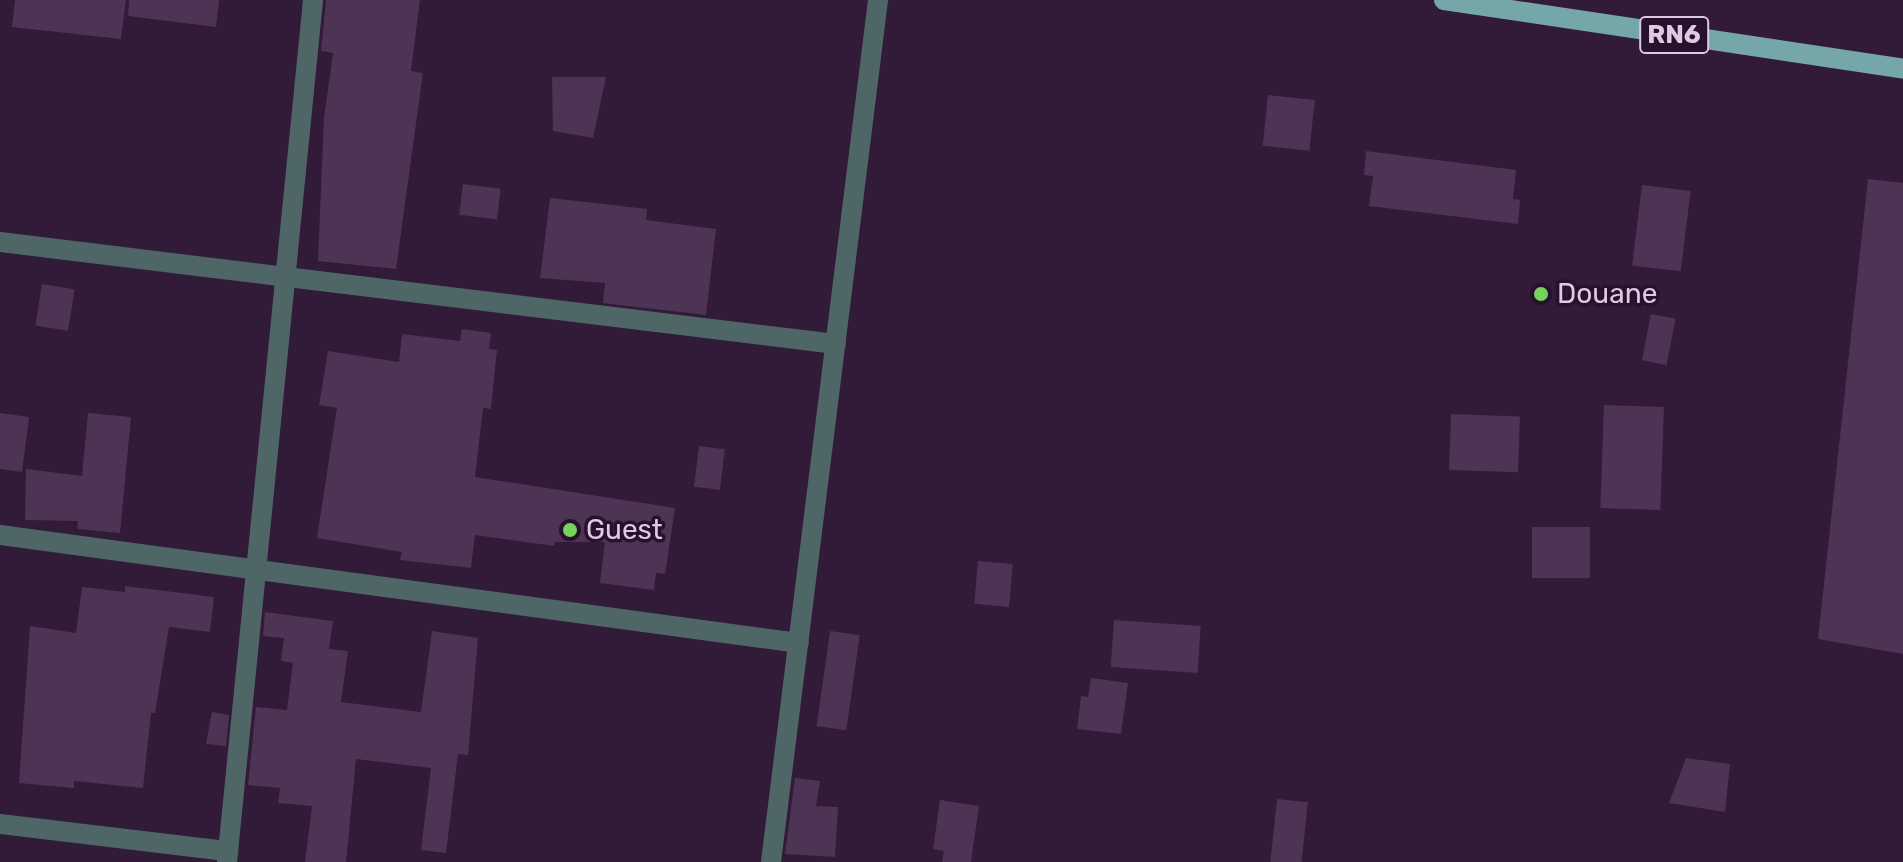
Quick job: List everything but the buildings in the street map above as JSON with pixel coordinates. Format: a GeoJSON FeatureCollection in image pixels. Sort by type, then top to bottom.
{"type":"FeatureCollection","features":[{"type":"Feature","properties":{"kind":"main road","name":"RN6"},"geometry":{"type":"LineString","coordinates":[[1444,0],[1903,69]]}},
{"type":"Feature","properties":{"kind":"street"},"geometry":{"type":"LineString","coordinates":[[0,824],[228,856],[289,276],[313,0]]}},
{"type":"Feature","properties":{"kind":"street"},"geometry":{"type":"LineString","coordinates":[[771,862],[878,0]]}},
{"type":"Feature","properties":{"kind":"street"},"geometry":{"type":"LineString","coordinates":[[0,242],[836,344]]}},
{"type":"Feature","properties":{"kind":"street"},"geometry":{"type":"LineString","coordinates":[[0,535],[799,643]]}},
{"type":"Feature","properties":{"kind":"place","name":"Douane"},"geometry":{"type":"Point","coordinates":[1541,294]}},
{"type":"Feature","properties":{"kind":"place","name":"Guest"},"geometry":{"type":"Point","coordinates":[570,530]}}]}
